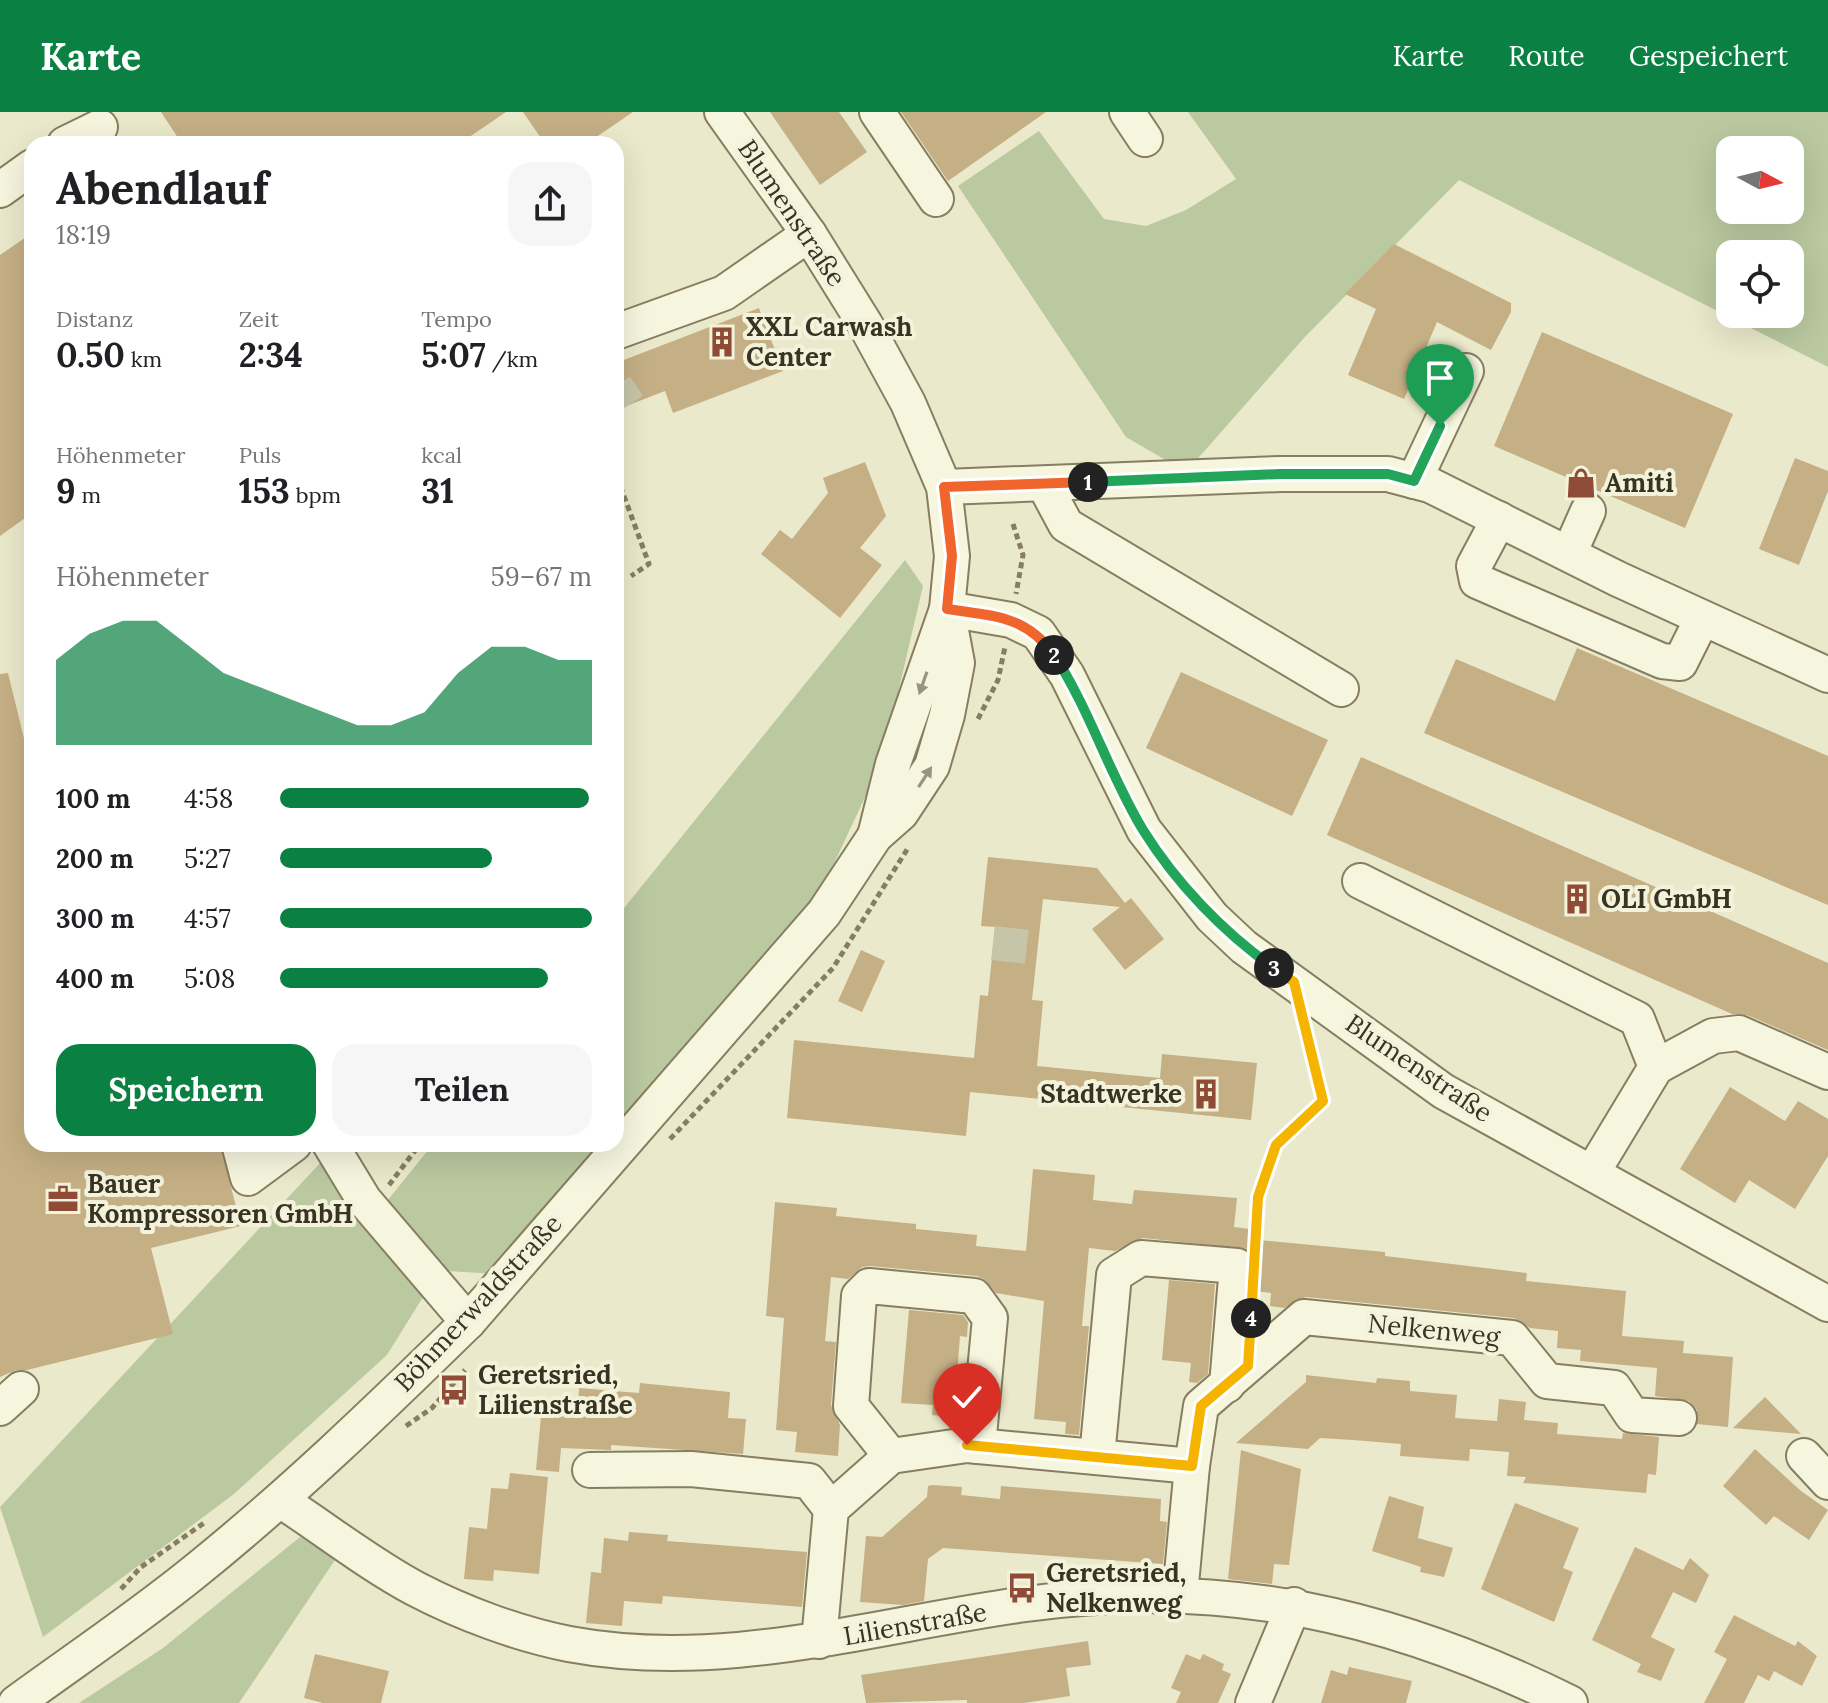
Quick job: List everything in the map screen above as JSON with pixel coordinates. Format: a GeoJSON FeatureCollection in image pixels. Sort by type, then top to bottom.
{"type":"FeatureCollection","features":[{"type":"Feature","properties":{"kind":"street","name":"Blumenstraße"},"geometry":{"type":"LineString","coordinates":[[722,112],[809,234],[865,324],[908,403],[944,487],[952,556],[947,609],[1011,620],[1038,633],[1067,675],[1144,830],[1212,917],[1244,947],[1443,1091],[1592,1173],[1824,1292]]}},
{"type":"Feature","properties":{"kind":"street"},"geometry":{"type":"LineString","coordinates":[[877,112],[936,199]]}},
{"type":"Feature","properties":{"kind":"street"},"geometry":{"type":"LineString","coordinates":[[0,190],[24,173]]}},
{"type":"Feature","properties":{"kind":"street"},"geometry":{"type":"LineString","coordinates":[[624,329],[724,293],[809,234]]}},
{"type":"Feature","properties":{"kind":"street"},"geometry":{"type":"LineString","coordinates":[[1414,481],[1466,371]]}},
{"type":"Feature","properties":{"kind":"street"},"geometry":{"type":"LineString","coordinates":[[944,487],[1280,474],[1388,474],[1430,485],[1702,619],[1828,675]]}},
{"type":"Feature","properties":{"kind":"street"},"geometry":{"type":"LineString","coordinates":[[1044,484],[1066,525],[1341,689]]}},
{"type":"Feature","properties":{"kind":"street"},"geometry":{"type":"LineString","coordinates":[[1569,554],[1588,511]]}},
{"type":"Feature","properties":{"kind":"street"},"geometry":{"type":"LineString","coordinates":[[1499,519],[1474,566],[1477,581],[1662,661],[1680,663],[1702,619]]}},
{"type":"Feature","properties":{"kind":"street","name":"Böhmerwaldstraße"},"geometry":{"type":"LineString","coordinates":[[624,1143],[824,913],[875,836],[893,764],[947,609]]}},
{"type":"Feature","properties":{"kind":"street"},"geometry":{"type":"LineString","coordinates":[[1360,881],[1637,1019],[1656,1067]]}},
{"type":"Feature","properties":{"kind":"street"},"geometry":{"type":"LineString","coordinates":[[1592,1173],[1656,1067],[1713,1036],[1739,1033],[1828,1072]]}},
{"type":"Feature","properties":{"kind":"street"},"geometry":{"type":"LineString","coordinates":[[241,1152],[248,1178],[283,1152]]}},
{"type":"Feature","properties":{"kind":"street"},"geometry":{"type":"LineString","coordinates":[[335,1152],[370,1207],[468,1322]]}},
{"type":"Feature","properties":{"kind":"street","name":"Böhmerwaldstraße"},"geometry":{"type":"LineString","coordinates":[[16,1703],[172,1590],[280,1500],[468,1322],[616,1152]]}},
{"type":"Feature","properties":{"kind":"street"},"geometry":{"type":"LineString","coordinates":[[1097,1457],[1114,1275],[1141,1258],[1237,1266],[1227,1385]]}},
{"type":"Feature","properties":{"kind":"street"},"geometry":{"type":"LineString","coordinates":[[891,1456],[851,1406],[859,1296],[869,1286],[974,1296],[990,1318],[978,1446]]}},
{"type":"Feature","properties":{"kind":"street","name":"Nelkenweg"},"geometry":{"type":"LineString","coordinates":[[1180,1595],[1201,1406],[1304,1317],[1512,1338],[1547,1381],[1614,1388],[1632,1415],[1679,1418]]}},
{"type":"Feature","properties":{"kind":"street"},"geometry":{"type":"LineString","coordinates":[[819,1641],[831,1509],[891,1456],[978,1446],[1192,1466]]}},
{"type":"Feature","properties":{"kind":"street"},"geometry":{"type":"LineString","coordinates":[[1804,1456],[1828,1482]]}},
{"type":"Feature","properties":{"kind":"street"},"geometry":{"type":"LineString","coordinates":[[590,1470],[691,1469],[809,1481],[831,1509]]}},
{"type":"Feature","properties":{"kind":"street","name":"Lilienstraße"},"geometry":{"type":"LineString","coordinates":[[280,1500],[415,1588],[487,1619],[569,1644],[706,1653],[761,1651],[1023,1604],[1082,1597],[1180,1595],[1294,1605],[1426,1642],[1508,1672],[1569,1703]]}},
{"type":"Feature","properties":{"kind":"street"},"geometry":{"type":"LineString","coordinates":[[1253,1703],[1294,1605]]}},
{"type":"Feature","properties":{"kind":"street"},"geometry":{"type":"LineString","coordinates":[[0,1693],[5,1703]]}},
{"type":"Feature","properties":{"kind":"path"},"geometry":{"type":"LineString","coordinates":[[624,496],[649,564],[631,576]]}},
{"type":"Feature","properties":{"kind":"path"},"geometry":{"type":"LineString","coordinates":[[1254,1260],[1258,1197],[1276,1145],[1323,1101],[1305,1026]]}},
{"type":"Feature","properties":{"kind":"path"},"geometry":{"type":"LineString","coordinates":[[370,1207],[414,1152]]}},
{"type":"Feature","properties":{"kind":"green space"},"geometry":{"type":"Polygon","coordinates":[[[1188,112],[1828,112],[1828,367],[1751,328],[1804,328],[1804,240],[1716,240],[1716,310],[1459,180],[1303,339],[1186,472],[1126,437],[958,186],[1039,131],[1104,219],[1146,226],[1186,210],[1236,179],[1188,112]]]}},
{"type":"Feature","properties":{"kind":"green space"},"geometry":{"type":"Polygon","coordinates":[[[905,560],[923,586],[882,761],[822,889],[624,1124],[624,908],[905,560]]]}},
{"type":"Feature","properties":{"kind":"green space"},"geometry":{"type":"Polygon","coordinates":[[[427,1152],[600,1152],[497,1274],[447,1271],[387,1201],[427,1152]]]}},
{"type":"Feature","properties":{"kind":"green space"},"geometry":{"type":"Polygon","coordinates":[[[322,1161],[363,1226],[423,1297],[387,1355],[234,1494],[43,1637],[0,1507],[322,1161]]]}},
{"type":"Feature","properties":{"kind":"green space"},"geometry":{"type":"Polygon","coordinates":[[[300,1537],[339,1554],[239,1703],[79,1703],[163,1648],[300,1537]]]}},
{"type":"Feature","properties":{"kind":"building"},"geometry":{"type":"Polygon","coordinates":[[[161,112],[506,112],[471,136],[177,136],[161,112]]]}},
{"type":"Feature","properties":{"kind":"building"},"geometry":{"type":"Polygon","coordinates":[[[523,112],[633,112],[598,136],[540,136],[523,112]]]}},
{"type":"Feature","properties":{"kind":"building"},"geometry":{"type":"Polygon","coordinates":[[[770,112],[839,112],[867,152],[820,185],[770,112]]]}},
{"type":"Feature","properties":{"kind":"building"},"geometry":{"type":"Polygon","coordinates":[[[901,112],[1046,112],[948,181],[901,112]]]}},
{"type":"Feature","properties":{"kind":"building"},"geometry":{"type":"Polygon","coordinates":[[[24,238],[24,519],[0,536],[0,255],[24,238]]]}},
{"type":"Feature","properties":{"kind":"building"},"geometry":{"type":"Polygon","coordinates":[[[1394,244],[1511,303],[1511,312],[1491,350],[1437,322],[1404,399],[1348,375],[1376,309],[1345,294],[1394,244]]]}},
{"type":"Feature","properties":{"kind":"building","name":"XXL Carwash Center"},"geometry":{"type":"Polygon","coordinates":[[[759,308],[783,371],[673,413],[665,391],[624,407],[624,360],[759,308]]]}},
{"type":"Feature","properties":{"kind":"building"},"geometry":{"type":"Polygon","coordinates":[[[1542,332],[1733,414],[1685,528],[1494,446],[1542,332]]]}},
{"type":"Feature","properties":{"kind":"building"},"geometry":{"type":"Polygon","coordinates":[[[1795,458],[1828,471],[1828,491],[1799,565],[1759,549],[1795,458]]]}},
{"type":"Feature","properties":{"kind":"building"},"geometry":{"type":"Polygon","coordinates":[[[865,462],[886,516],[860,548],[882,565],[840,618],[761,554],[780,530],[792,539],[828,493],[823,478],[865,462]]]}},
{"type":"Feature","properties":{"kind":"building"},"geometry":{"type":"Polygon","coordinates":[[[1577,648],[1828,756],[1828,905],[1424,733],[1456,659],[1555,701],[1577,648]]]}},
{"type":"Feature","properties":{"kind":"building"},"geometry":{"type":"Polygon","coordinates":[[[1181,672],[1328,740],[1292,816],[1146,748],[1181,672]]]}},
{"type":"Feature","properties":{"kind":"building"},"geometry":{"type":"Polygon","coordinates":[[[8,673],[24,738],[24,1152],[222,1152],[241,1226],[151,1248],[173,1334],[27,1370],[16,1370],[0,1377],[0,674],[8,673]]]}},
{"type":"Feature","properties":{"kind":"building","name":"OLI GmbH"},"geometry":{"type":"Polygon","coordinates":[[[1361,757],[1828,963],[1828,1050],[1747,1015],[1732,1014],[1327,835],[1361,757]]]}},
{"type":"Feature","properties":{"kind":"building"},"geometry":{"type":"Polygon","coordinates":[[[988,857],[1097,868],[1125,903],[1131,898],[1164,939],[1125,970],[1092,929],[1120,907],[1043,899],[1032,1000],[1043,1001],[1037,1066],[1160,1078],[1162,1054],[1257,1063],[1251,1120],[970,1092],[966,1136],[787,1118],[794,1040],[974,1058],[980,995],[988,996],[995,927],[981,926],[988,857]]]}},
{"type":"Feature","properties":{"kind":"building"},"geometry":{"type":"Polygon","coordinates":[[[861,950],[885,961],[862,1012],[838,1001],[861,950]]]}},
{"type":"Feature","properties":{"kind":"building"},"geometry":{"type":"Polygon","coordinates":[[[1730,1087],[1785,1121],[1798,1101],[1828,1119],[1828,1156],[1795,1209],[1749,1180],[1735,1203],[1680,1169],[1730,1087]]]}},
{"type":"Feature","properties":{"kind":"building"},"geometry":{"type":"Polygon","coordinates":[[[1033,1169],[1095,1175],[1093,1200],[1132,1204],[1134,1190],[1237,1198],[1234,1227],[1250,1229],[1249,1239],[1385,1252],[1385,1256],[1527,1273],[1526,1281],[1626,1291],[1622,1336],[1684,1341],[1683,1353],[1733,1357],[1728,1427],[1697,1424],[1697,1410],[1689,1401],[1655,1396],[1657,1368],[1580,1361],[1581,1350],[1557,1348],[1558,1331],[1530,1328],[1514,1318],[1306,1297],[1284,1308],[1270,1306],[1271,1293],[1255,1291],[1257,1267],[1248,1249],[1143,1238],[1115,1251],[1089,1248],[1082,1326],[1089,1326],[1079,1435],[1065,1434],[1066,1422],[1034,1419],[1044,1301],[996,1293],[984,1279],[977,1276],[870,1266],[862,1267],[848,1279],[831,1277],[825,1341],[836,1342],[831,1405],[840,1425],[838,1456],[795,1452],[797,1432],[776,1430],[784,1318],[766,1316],[775,1202],[837,1208],[836,1216],[916,1224],[916,1229],[977,1235],[976,1246],[1026,1251],[1033,1169]]]}},
{"type":"Feature","properties":{"kind":"building"},"geometry":{"type":"Polygon","coordinates":[[[1169,1280],[1215,1284],[1208,1374],[1197,1383],[1189,1382],[1191,1363],[1162,1360],[1169,1280]]]}},
{"type":"Feature","properties":{"kind":"building"},"geometry":{"type":"Polygon","coordinates":[[[909,1310],[963,1315],[968,1322],[967,1337],[960,1336],[956,1389],[962,1390],[960,1418],[932,1415],[933,1405],[901,1403],[909,1310]]]}},
{"type":"Feature","properties":{"kind":"building"},"geometry":{"type":"Polygon","coordinates":[[[1306,1375],[1376,1383],[1377,1378],[1410,1381],[1410,1391],[1457,1395],[1455,1418],[1497,1421],[1499,1399],[1526,1402],[1524,1420],[1558,1423],[1557,1434],[1622,1439],[1623,1433],[1659,1437],[1656,1475],[1648,1474],[1646,1493],[1523,1483],[1526,1477],[1507,1476],[1509,1452],[1470,1449],[1469,1461],[1400,1456],[1401,1444],[1353,1440],[1320,1438],[1308,1449],[1236,1443],[1306,1382],[1306,1375]]]}},
{"type":"Feature","properties":{"kind":"building"},"geometry":{"type":"Polygon","coordinates":[[[640,1383],[730,1392],[728,1418],[746,1419],[743,1454],[611,1445],[611,1450],[561,1448],[559,1472],[536,1470],[542,1405],[578,1408],[579,1388],[639,1393],[640,1383]]]}},
{"type":"Feature","properties":{"kind":"building"},"geometry":{"type":"Polygon","coordinates":[[[1765,1397],[1801,1434],[1733,1428],[1765,1397]]]}},
{"type":"Feature","properties":{"kind":"building"},"geometry":{"type":"Polygon","coordinates":[[[1755,1449],[1801,1491],[1828,1510],[1809,1540],[1774,1516],[1766,1525],[1723,1486],[1755,1449]]]}},
{"type":"Feature","properties":{"kind":"building"},"geometry":{"type":"Polygon","coordinates":[[[1241,1450],[1301,1469],[1289,1565],[1274,1564],[1272,1584],[1228,1579],[1241,1450]]]}},
{"type":"Feature","properties":{"kind":"building"},"geometry":{"type":"Polygon","coordinates":[[[510,1473],[548,1477],[539,1574],[494,1570],[493,1581],[464,1579],[469,1527],[487,1529],[491,1488],[508,1489],[510,1473]]]}},
{"type":"Feature","properties":{"kind":"building"},"geometry":{"type":"Polygon","coordinates":[[[928,1486],[962,1487],[961,1495],[1000,1499],[1001,1486],[1161,1499],[1160,1521],[1167,1522],[1163,1564],[943,1548],[928,1559],[924,1601],[903,1605],[860,1602],[866,1536],[882,1537],[927,1497],[928,1486]]]}},
{"type":"Feature","properties":{"kind":"building"},"geometry":{"type":"Polygon","coordinates":[[[1389,1496],[1424,1507],[1418,1538],[1453,1548],[1444,1577],[1420,1572],[1421,1567],[1372,1551],[1389,1496]]]}},
{"type":"Feature","properties":{"kind":"building"},"geometry":{"type":"Polygon","coordinates":[[[1515,1503],[1579,1528],[1563,1568],[1573,1572],[1554,1622],[1481,1589],[1515,1503]]]}},
{"type":"Feature","properties":{"kind":"building"},"geometry":{"type":"Polygon","coordinates":[[[629,1532],[668,1535],[667,1541],[807,1552],[802,1607],[663,1596],[662,1604],[624,1601],[622,1626],[586,1623],[591,1572],[601,1573],[604,1538],[628,1541],[629,1532]]]}},
{"type":"Feature","properties":{"kind":"building"},"geometry":{"type":"Polygon","coordinates":[[[1635,1547],[1683,1570],[1690,1558],[1709,1575],[1696,1603],[1673,1592],[1651,1637],[1675,1649],[1661,1681],[1637,1672],[1641,1664],[1592,1640],[1635,1547]]]}},
{"type":"Feature","properties":{"kind":"building"},"geometry":{"type":"Polygon","coordinates":[[[1734,1615],[1795,1646],[1798,1641],[1817,1656],[1802,1686],[1774,1671],[1769,1681],[1758,1675],[1744,1703],[1704,1703],[1727,1659],[1714,1652],[1734,1615]]]}},
{"type":"Feature","properties":{"kind":"building"},"geometry":{"type":"Polygon","coordinates":[[[1088,1641],[1091,1665],[1066,1668],[1070,1696],[1024,1703],[967,1703],[967,1700],[866,1703],[861,1675],[1088,1641]]]}},
{"type":"Feature","properties":{"kind":"building"},"geometry":{"type":"Polygon","coordinates":[[[315,1654],[389,1671],[381,1703],[323,1703],[304,1698],[315,1654]]]}},
{"type":"Feature","properties":{"kind":"building"},"geometry":{"type":"Polygon","coordinates":[[[1186,1654],[1200,1660],[1203,1654],[1224,1664],[1222,1670],[1231,1674],[1218,1703],[1176,1703],[1181,1692],[1171,1688],[1186,1654]]]}},
{"type":"Feature","properties":{"kind":"building"},"geometry":{"type":"Polygon","coordinates":[[[1349,1667],[1412,1681],[1406,1703],[1321,1703],[1331,1670],[1347,1675],[1349,1667]]]}},
{"type":"Feature","properties":{"kind":"tunnel"},"geometry":{"type":"LineString","coordinates":[[624,398],[629,405]]}},
{"type":"Feature","properties":{"kind":"tunnel"},"geometry":{"type":"LineString","coordinates":[[993,943],[1038,948]]}},
{"type":"Feature","properties":{"kind":"place","name":"XXL Carwash Center"},"geometry":{"type":"Point","coordinates":[722,342]}},
{"type":"Feature","properties":{"kind":"place","name":"Amiti"},"geometry":{"type":"Point","coordinates":[1581,483]}},
{"type":"Feature","properties":{"kind":"place","name":"OLI GmbH"},"geometry":{"type":"Point","coordinates":[1577,899]}},
{"type":"Feature","properties":{"kind":"place","name":"Stadtwerke"},"geometry":{"type":"Point","coordinates":[1206,1094]}},
{"type":"Feature","properties":{"kind":"place","name":"Bauer Kompressoren GmbH"},"geometry":{"type":"Point","coordinates":[63,1199]}},
{"type":"Feature","properties":{"kind":"place","name":"Geretsried, Lilienstraße"},"geometry":{"type":"Point","coordinates":[454,1390]}},
{"type":"Feature","properties":{"kind":"place","name":"Geretsried, Nelkenweg"},"geometry":{"type":"Point","coordinates":[1022,1588]}},
{"type":"Feature","properties":{"kind":"route"},"geometry":{"type":"LineString","coordinates":[[967,1445],[1192,1466],[1201,1406],[1248,1366],[1258,1197],[1276,1145],[1323,1101],[1294,982],[1244,947],[1212,917],[1144,830],[1067,675],[1038,633],[1011,620],[947,609],[952,556],[944,487],[1280,474],[1388,474],[1414,481],[1440,426]]}}]}
